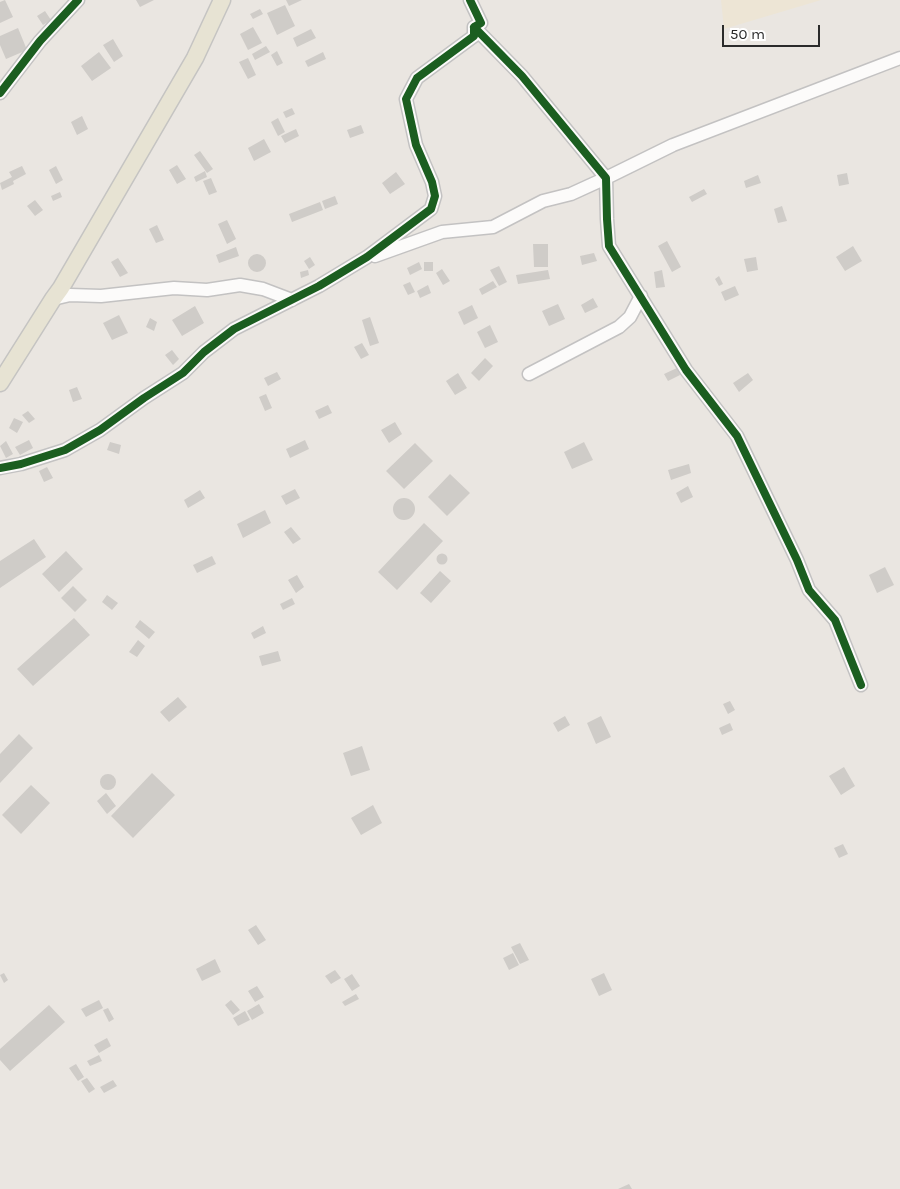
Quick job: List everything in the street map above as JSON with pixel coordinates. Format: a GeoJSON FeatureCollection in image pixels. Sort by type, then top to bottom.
{"type":"FeatureCollection","features":[{"type":"Feature","properties":{"kind":"main road"},"geometry":{"type":"LineString","coordinates":[[0,383],[52,298],[61,288],[195,58],[222,0]]}},
{"type":"Feature","properties":{"kind":"street"},"geometry":{"type":"LineString","coordinates":[[0,93],[40,41],[78,0]]}},
{"type":"Feature","properties":{"kind":"street"},"geometry":{"type":"LineString","coordinates":[[470,0],[480,23],[474,27]]}},
{"type":"Feature","properties":{"kind":"street"},"geometry":{"type":"LineString","coordinates":[[474,27],[522,76],[606,178],[610,246],[686,370],[737,436],[797,560],[809,590],[835,620],[861,685]]}},
{"type":"Feature","properties":{"kind":"street"},"geometry":{"type":"LineString","coordinates":[[0,468],[21,464],[64,450],[100,430],[183,373],[204,352],[234,330],[367,258],[431,209],[435,196],[432,182],[416,145],[406,98],[417,78],[474,36],[474,27]]}},
{"type":"Feature","properties":{"kind":"street"},"geometry":{"type":"LineString","coordinates":[[367,258],[442,232],[493,227],[543,201],[571,194],[673,145],[900,58]]}},
{"type":"Feature","properties":{"kind":"street"},"geometry":{"type":"LineString","coordinates":[[52,298],[70,294],[101,296],[174,288],[207,290],[240,285],[263,288],[292,300]]}},
{"type":"Feature","properties":{"kind":"street"},"geometry":{"type":"LineString","coordinates":[[528,374],[619,327],[630,317],[641,296]]}},
{"type":"Feature","properties":{"kind":"shaded area"},"geometry":{"type":"Polygon","coordinates":[[[721,0],[821,0],[724,29],[721,0]]]}},
{"type":"Feature","properties":{"kind":"building"},"geometry":{"type":"Polygon","coordinates":[[[5,0],[13,17],[0,23],[0,2],[5,0]]]}},
{"type":"Feature","properties":{"kind":"building"},"geometry":{"type":"Polygon","coordinates":[[[136,0],[154,0],[140,7],[136,0]]]}},
{"type":"Feature","properties":{"kind":"building"},"geometry":{"type":"Polygon","coordinates":[[[286,0],[302,0],[289,6],[286,0]]]}},
{"type":"Feature","properties":{"kind":"building"},"geometry":{"type":"Polygon","coordinates":[[[285,5],[295,26],[277,35],[267,13],[285,5]]]}},
{"type":"Feature","properties":{"kind":"building"},"geometry":{"type":"Polygon","coordinates":[[[260,9],[263,14],[253,19],[250,14],[260,9]]]}},
{"type":"Feature","properties":{"kind":"building"},"geometry":{"type":"Polygon","coordinates":[[[45,11],[51,20],[43,25],[37,16],[45,11]]]}},
{"type":"Feature","properties":{"kind":"building"},"geometry":{"type":"Polygon","coordinates":[[[253,27],[262,43],[248,50],[240,34],[253,27]]]}},
{"type":"Feature","properties":{"kind":"building"},"geometry":{"type":"Polygon","coordinates":[[[18,28],[27,50],[6,59],[0,45],[0,36],[18,28]]]}},
{"type":"Feature","properties":{"kind":"building"},"geometry":{"type":"Polygon","coordinates":[[[311,29],[316,38],[297,47],[293,38],[311,29]]]}},
{"type":"Feature","properties":{"kind":"building"},"geometry":{"type":"Polygon","coordinates":[[[113,39],[123,56],[114,62],[103,45],[113,39]]]}},
{"type":"Feature","properties":{"kind":"building"},"geometry":{"type":"Polygon","coordinates":[[[266,46],[270,52],[255,60],[252,54],[266,46]]]}},
{"type":"Feature","properties":{"kind":"building"},"geometry":{"type":"Polygon","coordinates":[[[277,51],[283,63],[277,66],[271,55],[277,51]]]}},
{"type":"Feature","properties":{"kind":"building"},"geometry":{"type":"Polygon","coordinates":[[[99,52],[111,68],[92,81],[81,66],[99,52]]]}},
{"type":"Feature","properties":{"kind":"building"},"geometry":{"type":"Polygon","coordinates":[[[323,52],[326,59],[308,67],[305,61],[323,52]]]}},
{"type":"Feature","properties":{"kind":"building"},"geometry":{"type":"Polygon","coordinates":[[[248,58],[256,75],[248,79],[239,62],[248,58]]]}},
{"type":"Feature","properties":{"kind":"building"},"geometry":{"type":"Polygon","coordinates":[[[292,108],[295,114],[286,118],[283,112],[292,108]]]}},
{"type":"Feature","properties":{"kind":"building"},"geometry":{"type":"Polygon","coordinates":[[[82,116],[88,129],[77,135],[71,122],[82,116]]]}},
{"type":"Feature","properties":{"kind":"building"},"geometry":{"type":"Polygon","coordinates":[[[278,118],[285,132],[278,136],[271,122],[278,118]]]}},
{"type":"Feature","properties":{"kind":"building"},"geometry":{"type":"Polygon","coordinates":[[[361,125],[364,133],[350,138],[347,130],[361,125]]]}},
{"type":"Feature","properties":{"kind":"building"},"geometry":{"type":"Polygon","coordinates":[[[296,129],[299,136],[285,143],[281,136],[296,129]]]}},
{"type":"Feature","properties":{"kind":"building"},"geometry":{"type":"Polygon","coordinates":[[[264,139],[271,152],[254,161],[248,148],[264,139]]]}},
{"type":"Feature","properties":{"kind":"building"},"geometry":{"type":"Polygon","coordinates":[[[200,151],[213,169],[207,173],[194,155],[200,151]]]}},
{"type":"Feature","properties":{"kind":"building"},"geometry":{"type":"Polygon","coordinates":[[[177,165],[186,179],[177,184],[169,170],[177,165]]]}},
{"type":"Feature","properties":{"kind":"building"},"geometry":{"type":"Polygon","coordinates":[[[22,166],[26,174],[13,181],[14,184],[2,190],[0,183],[12,177],[9,172],[22,166]]]}},
{"type":"Feature","properties":{"kind":"building"},"geometry":{"type":"Polygon","coordinates":[[[56,166],[63,180],[56,184],[49,170],[56,166]]]}},
{"type":"Feature","properties":{"kind":"building"},"geometry":{"type":"Polygon","coordinates":[[[205,171],[207,177],[196,182],[194,177],[205,171]]]}},
{"type":"Feature","properties":{"kind":"building"},"geometry":{"type":"Polygon","coordinates":[[[396,172],[405,184],[390,194],[382,183],[396,172]]]}},
{"type":"Feature","properties":{"kind":"building"},"geometry":{"type":"Polygon","coordinates":[[[847,173],[849,184],[839,186],[837,175],[847,173]]]}},
{"type":"Feature","properties":{"kind":"building"},"geometry":{"type":"Polygon","coordinates":[[[758,175],[761,183],[746,188],[744,181],[758,175]]]}},
{"type":"Feature","properties":{"kind":"building"},"geometry":{"type":"Polygon","coordinates":[[[211,178],[217,192],[209,195],[203,181],[211,178]]]}},
{"type":"Feature","properties":{"kind":"building"},"geometry":{"type":"Polygon","coordinates":[[[704,189],[707,194],[692,202],[689,197],[704,189]]]}},
{"type":"Feature","properties":{"kind":"building"},"geometry":{"type":"Polygon","coordinates":[[[60,192],[62,197],[53,201],[51,196],[60,192]]]}},
{"type":"Feature","properties":{"kind":"building"},"geometry":{"type":"Polygon","coordinates":[[[335,196],[338,204],[325,209],[322,201],[335,196]]]}},
{"type":"Feature","properties":{"kind":"building"},"geometry":{"type":"Polygon","coordinates":[[[35,200],[43,210],[35,216],[27,206],[35,200]]]}},
{"type":"Feature","properties":{"kind":"building"},"geometry":{"type":"Polygon","coordinates":[[[320,202],[323,210],[292,222],[289,214],[320,202]]]}},
{"type":"Feature","properties":{"kind":"building"},"geometry":{"type":"Polygon","coordinates":[[[782,206],[787,221],[778,223],[774,209],[782,206]]]}},
{"type":"Feature","properties":{"kind":"building"},"geometry":{"type":"Polygon","coordinates":[[[227,220],[236,239],[227,244],[218,224],[227,220]]]}},
{"type":"Feature","properties":{"kind":"building"},"geometry":{"type":"Polygon","coordinates":[[[157,225],[164,240],[156,243],[149,229],[157,225]]]}},
{"type":"Feature","properties":{"kind":"building"},"geometry":{"type":"Polygon","coordinates":[[[667,241],[681,267],[672,272],[658,246],[667,241]]]}},
{"type":"Feature","properties":{"kind":"building"},"geometry":{"type":"Polygon","coordinates":[[[533,244],[548,244],[548,267],[534,267],[533,244]]]}},
{"type":"Feature","properties":{"kind":"building"},"geometry":{"type":"Polygon","coordinates":[[[853,246],[862,261],[845,271],[836,257],[853,246]]]}},
{"type":"Feature","properties":{"kind":"building"},"geometry":{"type":"Polygon","coordinates":[[[236,247],[239,256],[219,263],[216,255],[236,247]]]}},
{"type":"Feature","properties":{"kind":"building"},"geometry":{"type":"Polygon","coordinates":[[[594,253],[597,261],[582,265],[580,256],[594,253]]]}},
{"type":"Feature","properties":{"kind":"building"},"geometry":{"type":"Polygon","coordinates":[[[257,254],[265,259],[266,263],[261,271],[257,272],[249,267],[248,263],[253,255],[257,254]]]}},
{"type":"Feature","properties":{"kind":"building"},"geometry":{"type":"Polygon","coordinates":[[[310,257],[315,265],[309,269],[304,261],[310,257]]]}},
{"type":"Feature","properties":{"kind":"building"},"geometry":{"type":"Polygon","coordinates":[[[756,257],[758,270],[747,272],[744,259],[756,257]]]}},
{"type":"Feature","properties":{"kind":"building"},"geometry":{"type":"Polygon","coordinates":[[[118,258],[128,273],[120,277],[111,262],[118,258]]]}},
{"type":"Feature","properties":{"kind":"building"},"geometry":{"type":"Polygon","coordinates":[[[419,262],[422,269],[410,275],[407,268],[419,262]]]}},
{"type":"Feature","properties":{"kind":"building"},"geometry":{"type":"Polygon","coordinates":[[[424,262],[433,262],[433,271],[424,271],[424,262]]]}},
{"type":"Feature","properties":{"kind":"building"},"geometry":{"type":"Polygon","coordinates":[[[499,266],[507,282],[499,286],[490,270],[499,266]]]}},
{"type":"Feature","properties":{"kind":"building"},"geometry":{"type":"Polygon","coordinates":[[[442,269],[450,281],[443,285],[436,273],[442,269]]]}},
{"type":"Feature","properties":{"kind":"building"},"geometry":{"type":"Polygon","coordinates":[[[308,270],[309,275],[301,278],[300,272],[308,270]]]}},
{"type":"Feature","properties":{"kind":"building"},"geometry":{"type":"Polygon","coordinates":[[[548,270],[550,279],[518,284],[516,275],[548,270]]]}},
{"type":"Feature","properties":{"kind":"building"},"geometry":{"type":"Polygon","coordinates":[[[662,270],[665,287],[656,288],[654,272],[662,270]]]}},
{"type":"Feature","properties":{"kind":"building"},"geometry":{"type":"Polygon","coordinates":[[[719,276],[723,284],[719,286],[715,279],[719,276]]]}},
{"type":"Feature","properties":{"kind":"building"},"geometry":{"type":"Polygon","coordinates":[[[493,281],[497,287],[482,295],[479,289],[493,281]]]}},
{"type":"Feature","properties":{"kind":"building"},"geometry":{"type":"Polygon","coordinates":[[[410,282],[415,292],[408,295],[403,285],[410,282]]]}},
{"type":"Feature","properties":{"kind":"building"},"geometry":{"type":"Polygon","coordinates":[[[428,285],[431,293],[420,298],[417,291],[428,285]]]}},
{"type":"Feature","properties":{"kind":"building"},"geometry":{"type":"Polygon","coordinates":[[[735,286],[739,295],[725,301],[721,292],[735,286]]]}},
{"type":"Feature","properties":{"kind":"building"},"geometry":{"type":"Polygon","coordinates":[[[593,298],[598,307],[585,313],[581,305],[593,298]]]}},
{"type":"Feature","properties":{"kind":"building"},"geometry":{"type":"Polygon","coordinates":[[[558,304],[565,319],[549,326],[542,311],[558,304]]]}},
{"type":"Feature","properties":{"kind":"building"},"geometry":{"type":"Polygon","coordinates":[[[472,305],[478,318],[464,325],[458,312],[472,305]]]}},
{"type":"Feature","properties":{"kind":"building"},"geometry":{"type":"Polygon","coordinates":[[[195,306],[204,323],[182,336],[172,320],[195,306]]]}},
{"type":"Feature","properties":{"kind":"building"},"geometry":{"type":"Polygon","coordinates":[[[119,315],[128,333],[112,340],[103,323],[119,315]]]}},
{"type":"Feature","properties":{"kind":"building"},"geometry":{"type":"Polygon","coordinates":[[[370,317],[379,343],[370,346],[362,320],[370,317]]]}},
{"type":"Feature","properties":{"kind":"building"},"geometry":{"type":"Polygon","coordinates":[[[150,318],[157,322],[154,331],[146,327],[150,318]]]}},
{"type":"Feature","properties":{"kind":"building"},"geometry":{"type":"Polygon","coordinates":[[[490,325],[498,342],[485,348],[477,332],[490,325]]]}},
{"type":"Feature","properties":{"kind":"building"},"geometry":{"type":"Polygon","coordinates":[[[362,343],[369,355],[361,359],[354,347],[362,343]]]}},
{"type":"Feature","properties":{"kind":"building"},"geometry":{"type":"Polygon","coordinates":[[[172,350],[179,359],[173,365],[165,355],[172,350]]]}},
{"type":"Feature","properties":{"kind":"building"},"geometry":{"type":"Polygon","coordinates":[[[485,358],[493,366],[479,381],[471,373],[485,358]]]}},
{"type":"Feature","properties":{"kind":"building"},"geometry":{"type":"Polygon","coordinates":[[[677,368],[680,375],[668,381],[664,374],[677,368]]]}},
{"type":"Feature","properties":{"kind":"building"},"geometry":{"type":"Polygon","coordinates":[[[277,372],[281,379],[268,386],[264,378],[277,372]]]}},
{"type":"Feature","properties":{"kind":"building"},"geometry":{"type":"Polygon","coordinates":[[[458,373],[467,388],[455,395],[446,381],[458,373]]]}},
{"type":"Feature","properties":{"kind":"building"},"geometry":{"type":"Polygon","coordinates":[[[748,373],[753,380],[739,392],[733,383],[748,373]]]}},
{"type":"Feature","properties":{"kind":"building"},"geometry":{"type":"Polygon","coordinates":[[[77,387],[82,399],[73,402],[69,390],[77,387]]]}},
{"type":"Feature","properties":{"kind":"building"},"geometry":{"type":"Polygon","coordinates":[[[266,394],[272,408],[265,411],[259,397],[266,394]]]}},
{"type":"Feature","properties":{"kind":"building"},"geometry":{"type":"Polygon","coordinates":[[[328,405],[332,413],[319,419],[315,411],[328,405]]]}},
{"type":"Feature","properties":{"kind":"building"},"geometry":{"type":"Polygon","coordinates":[[[28,411],[35,419],[29,423],[22,415],[28,411]]]}},
{"type":"Feature","properties":{"kind":"building"},"geometry":{"type":"Polygon","coordinates":[[[14,418],[23,422],[17,433],[9,428],[14,418]]]}},
{"type":"Feature","properties":{"kind":"building"},"geometry":{"type":"Polygon","coordinates":[[[395,422],[402,434],[389,443],[381,430],[395,422]]]}},
{"type":"Feature","properties":{"kind":"building"},"geometry":{"type":"Polygon","coordinates":[[[29,440],[33,448],[20,455],[15,447],[29,440]]]}},
{"type":"Feature","properties":{"kind":"building"},"geometry":{"type":"Polygon","coordinates":[[[305,440],[309,449],[290,458],[286,449],[305,440]]]}},
{"type":"Feature","properties":{"kind":"building"},"geometry":{"type":"Polygon","coordinates":[[[6,441],[13,454],[6,458],[0,446],[6,441]]]}},
{"type":"Feature","properties":{"kind":"building"},"geometry":{"type":"Polygon","coordinates":[[[110,442],[121,445],[119,454],[107,450],[110,442]]]}},
{"type":"Feature","properties":{"kind":"building"},"geometry":{"type":"Polygon","coordinates":[[[584,442],[593,460],[572,469],[564,452],[584,442]]]}},
{"type":"Feature","properties":{"kind":"building"},"geometry":{"type":"Polygon","coordinates":[[[415,443],[433,461],[404,489],[386,471],[415,443]]]}},
{"type":"Feature","properties":{"kind":"building"},"geometry":{"type":"Polygon","coordinates":[[[689,464],[691,473],[671,480],[668,470],[689,464]]]}},
{"type":"Feature","properties":{"kind":"building"},"geometry":{"type":"Polygon","coordinates":[[[47,467],[53,478],[44,482],[39,471],[47,467]]]}},
{"type":"Feature","properties":{"kind":"building"},"geometry":{"type":"Polygon","coordinates":[[[450,474],[470,493],[447,516],[428,497],[450,474]]]}},
{"type":"Feature","properties":{"kind":"building"},"geometry":{"type":"Polygon","coordinates":[[[688,486],[693,497],[681,503],[676,493],[688,486]]]}},
{"type":"Feature","properties":{"kind":"building"},"geometry":{"type":"Polygon","coordinates":[[[295,489],[300,498],[286,505],[281,496],[295,489]]]}},
{"type":"Feature","properties":{"kind":"building"},"geometry":{"type":"Polygon","coordinates":[[[200,490],[205,498],[188,508],[184,500],[200,490]]]}},
{"type":"Feature","properties":{"kind":"building"},"geometry":{"type":"Polygon","coordinates":[[[404,498],[412,501],[415,509],[412,517],[404,520],[396,517],[393,509],[396,501],[404,498]]]}},
{"type":"Feature","properties":{"kind":"building"},"geometry":{"type":"Polygon","coordinates":[[[265,510],[271,523],[243,538],[237,524],[265,510]]]}},
{"type":"Feature","properties":{"kind":"building"},"geometry":{"type":"Polygon","coordinates":[[[424,523],[443,541],[397,590],[378,572],[424,523]]]}},
{"type":"Feature","properties":{"kind":"building"},"geometry":{"type":"Polygon","coordinates":[[[291,527],[301,539],[293,544],[284,532],[291,527]]]}},
{"type":"Feature","properties":{"kind":"building"},"geometry":{"type":"Polygon","coordinates":[[[34,539],[46,557],[0,588],[0,561],[34,539]]]}},
{"type":"Feature","properties":{"kind":"building"},"geometry":{"type":"Polygon","coordinates":[[[66,551],[83,569],[59,592],[42,574],[66,551]]]}},
{"type":"Feature","properties":{"kind":"building"},"geometry":{"type":"Polygon","coordinates":[[[440,554],[444,554],[447,559],[446,563],[440,564],[437,561],[437,557],[440,554]]]}},
{"type":"Feature","properties":{"kind":"building"},"geometry":{"type":"Polygon","coordinates":[[[212,556],[216,564],[197,573],[193,565],[212,556]]]}},
{"type":"Feature","properties":{"kind":"building"},"geometry":{"type":"Polygon","coordinates":[[[885,567],[894,585],[877,593],[869,575],[885,567]]]}},
{"type":"Feature","properties":{"kind":"building"},"geometry":{"type":"Polygon","coordinates":[[[440,571],[451,581],[431,603],[420,593],[440,571]]]}},
{"type":"Feature","properties":{"kind":"building"},"geometry":{"type":"Polygon","coordinates":[[[297,575],[304,587],[296,593],[288,580],[297,575]]]}},
{"type":"Feature","properties":{"kind":"building"},"geometry":{"type":"Polygon","coordinates":[[[73,586],[87,600],[75,612],[61,598],[73,586]]]}},
{"type":"Feature","properties":{"kind":"building"},"geometry":{"type":"Polygon","coordinates":[[[107,595],[118,603],[112,610],[102,602],[107,595]]]}},
{"type":"Feature","properties":{"kind":"building"},"geometry":{"type":"Polygon","coordinates":[[[292,598],[295,604],[283,610],[280,604],[292,598]]]}},
{"type":"Feature","properties":{"kind":"building"},"geometry":{"type":"Polygon","coordinates":[[[74,618],[90,635],[33,686],[17,669],[74,618]]]}},
{"type":"Feature","properties":{"kind":"building"},"geometry":{"type":"Polygon","coordinates":[[[140,620],[155,632],[149,639],[135,627],[140,620]]]}},
{"type":"Feature","properties":{"kind":"building"},"geometry":{"type":"Polygon","coordinates":[[[263,626],[266,633],[254,639],[251,633],[263,626]]]}},
{"type":"Feature","properties":{"kind":"building"},"geometry":{"type":"Polygon","coordinates":[[[138,640],[145,646],[137,657],[129,652],[138,640]]]}},
{"type":"Feature","properties":{"kind":"building"},"geometry":{"type":"Polygon","coordinates":[[[278,651],[281,661],[262,666],[259,656],[278,651]]]}},
{"type":"Feature","properties":{"kind":"building"},"geometry":{"type":"Polygon","coordinates":[[[178,697],[187,707],[169,722],[160,712],[178,697]]]}},
{"type":"Feature","properties":{"kind":"building"},"geometry":{"type":"Polygon","coordinates":[[[730,701],[735,710],[728,714],[723,704],[730,701]]]}},
{"type":"Feature","properties":{"kind":"building"},"geometry":{"type":"Polygon","coordinates":[[[565,716],[570,725],[558,732],[553,723],[565,716]]]}},
{"type":"Feature","properties":{"kind":"building"},"geometry":{"type":"Polygon","coordinates":[[[601,716],[611,737],[596,744],[587,723],[601,716]]]}},
{"type":"Feature","properties":{"kind":"building"},"geometry":{"type":"Polygon","coordinates":[[[730,723],[733,730],[722,735],[719,728],[730,723]]]}},
{"type":"Feature","properties":{"kind":"building"},"geometry":{"type":"Polygon","coordinates":[[[19,734],[33,748],[0,783],[0,754],[19,734]]]}},
{"type":"Feature","properties":{"kind":"building"},"geometry":{"type":"Polygon","coordinates":[[[362,746],[370,770],[351,776],[343,753],[362,746]]]}},
{"type":"Feature","properties":{"kind":"building"},"geometry":{"type":"Polygon","coordinates":[[[844,767],[855,786],[841,795],[829,776],[844,767]]]}},
{"type":"Feature","properties":{"kind":"building"},"geometry":{"type":"Polygon","coordinates":[[[152,773],[175,795],[133,838],[111,816],[152,773]]]}},
{"type":"Feature","properties":{"kind":"building"},"geometry":{"type":"Polygon","coordinates":[[[108,774],[114,776],[116,782],[114,788],[108,790],[102,788],[100,782],[102,776],[108,774]]]}},
{"type":"Feature","properties":{"kind":"building"},"geometry":{"type":"Polygon","coordinates":[[[31,785],[50,803],[21,834],[2,815],[31,785]]]}},
{"type":"Feature","properties":{"kind":"building"},"geometry":{"type":"Polygon","coordinates":[[[106,793],[116,806],[107,814],[97,801],[106,793]]]}},
{"type":"Feature","properties":{"kind":"building"},"geometry":{"type":"Polygon","coordinates":[[[373,805],[382,823],[361,835],[351,818],[373,805]]]}},
{"type":"Feature","properties":{"kind":"building"},"geometry":{"type":"Polygon","coordinates":[[[843,844],[848,854],[839,858],[834,848],[843,844]]]}},
{"type":"Feature","properties":{"kind":"building"},"geometry":{"type":"Polygon","coordinates":[[[256,925],[266,940],[258,945],[248,930],[256,925]]]}},
{"type":"Feature","properties":{"kind":"building"},"geometry":{"type":"Polygon","coordinates":[[[520,943],[529,960],[520,964],[511,947],[520,943]]]}},
{"type":"Feature","properties":{"kind":"building"},"geometry":{"type":"Polygon","coordinates":[[[513,953],[519,965],[509,970],[503,958],[513,953]]]}},
{"type":"Feature","properties":{"kind":"building"},"geometry":{"type":"Polygon","coordinates":[[[215,959],[221,972],[202,981],[196,969],[215,959]]]}},
{"type":"Feature","properties":{"kind":"building"},"geometry":{"type":"Polygon","coordinates":[[[335,970],[341,978],[331,984],[325,976],[335,970]]]}},
{"type":"Feature","properties":{"kind":"building"},"geometry":{"type":"Polygon","coordinates":[[[4,973],[8,980],[4,983],[0,975],[4,973]]]}},
{"type":"Feature","properties":{"kind":"building"},"geometry":{"type":"Polygon","coordinates":[[[604,973],[612,990],[599,996],[591,979],[604,973]]]}},
{"type":"Feature","properties":{"kind":"building"},"geometry":{"type":"Polygon","coordinates":[[[352,974],[360,986],[352,991],[344,979],[352,974]]]}},
{"type":"Feature","properties":{"kind":"building"},"geometry":{"type":"Polygon","coordinates":[[[257,986],[264,997],[255,1002],[248,991],[257,986]]]}},
{"type":"Feature","properties":{"kind":"building"},"geometry":{"type":"Polygon","coordinates":[[[356,994],[359,999],[345,1006],[342,1002],[356,994]]]}},
{"type":"Feature","properties":{"kind":"building"},"geometry":{"type":"Polygon","coordinates":[[[99,1000],[103,1008],[86,1017],[81,1009],[99,1000]]]}},
{"type":"Feature","properties":{"kind":"building"},"geometry":{"type":"Polygon","coordinates":[[[231,1000],[240,1010],[233,1015],[225,1005],[231,1000]]]}},
{"type":"Feature","properties":{"kind":"building"},"geometry":{"type":"Polygon","coordinates":[[[259,1004],[264,1013],[252,1020],[247,1011],[259,1004]]]}},
{"type":"Feature","properties":{"kind":"building"},"geometry":{"type":"Polygon","coordinates":[[[49,1005],[65,1022],[10,1071],[0,1060],[0,1049],[49,1005]]]}},
{"type":"Feature","properties":{"kind":"building"},"geometry":{"type":"Polygon","coordinates":[[[108,1008],[114,1019],[109,1022],[103,1010],[108,1008]]]}},
{"type":"Feature","properties":{"kind":"building"},"geometry":{"type":"Polygon","coordinates":[[[245,1011],[250,1020],[238,1026],[233,1018],[245,1011]]]}},
{"type":"Feature","properties":{"kind":"building"},"geometry":{"type":"Polygon","coordinates":[[[107,1038],[111,1046],[99,1053],[94,1045],[107,1038]]]}},
{"type":"Feature","properties":{"kind":"building"},"geometry":{"type":"Polygon","coordinates":[[[99,1055],[102,1061],[90,1066],[87,1061],[99,1055]]]}},
{"type":"Feature","properties":{"kind":"building"},"geometry":{"type":"Polygon","coordinates":[[[76,1064],[84,1077],[78,1081],[69,1068],[76,1064]]]}},
{"type":"Feature","properties":{"kind":"building"},"geometry":{"type":"Polygon","coordinates":[[[87,1078],[95,1089],[89,1093],[81,1081],[87,1078]]]}},
{"type":"Feature","properties":{"kind":"building"},"geometry":{"type":"Polygon","coordinates":[[[113,1080],[117,1086],[104,1093],[100,1087],[113,1080]]]}},
{"type":"Feature","properties":{"kind":"building"},"geometry":{"type":"Polygon","coordinates":[[[629,1184],[632,1189],[618,1189],[629,1184]]]}},
{"type":"Feature","properties":{"kind":"cycle path"},"geometry":{"type":"LineString","coordinates":[[0,93],[40,41],[78,0]]}},
{"type":"Feature","properties":{"kind":"cycle path"},"geometry":{"type":"LineString","coordinates":[[0,468],[21,464],[65,450],[100,430],[183,373],[204,352],[234,329],[319,286],[367,257],[431,209],[435,196],[432,182],[416,145],[406,99],[417,78],[474,36],[474,27],[481,23],[470,0]]}},
{"type":"Feature","properties":{"kind":"cycle path"},"geometry":{"type":"LineString","coordinates":[[474,27],[522,76],[606,178],[609,246],[686,370],[737,436],[797,560],[809,590],[835,620],[861,685]]}}]}
